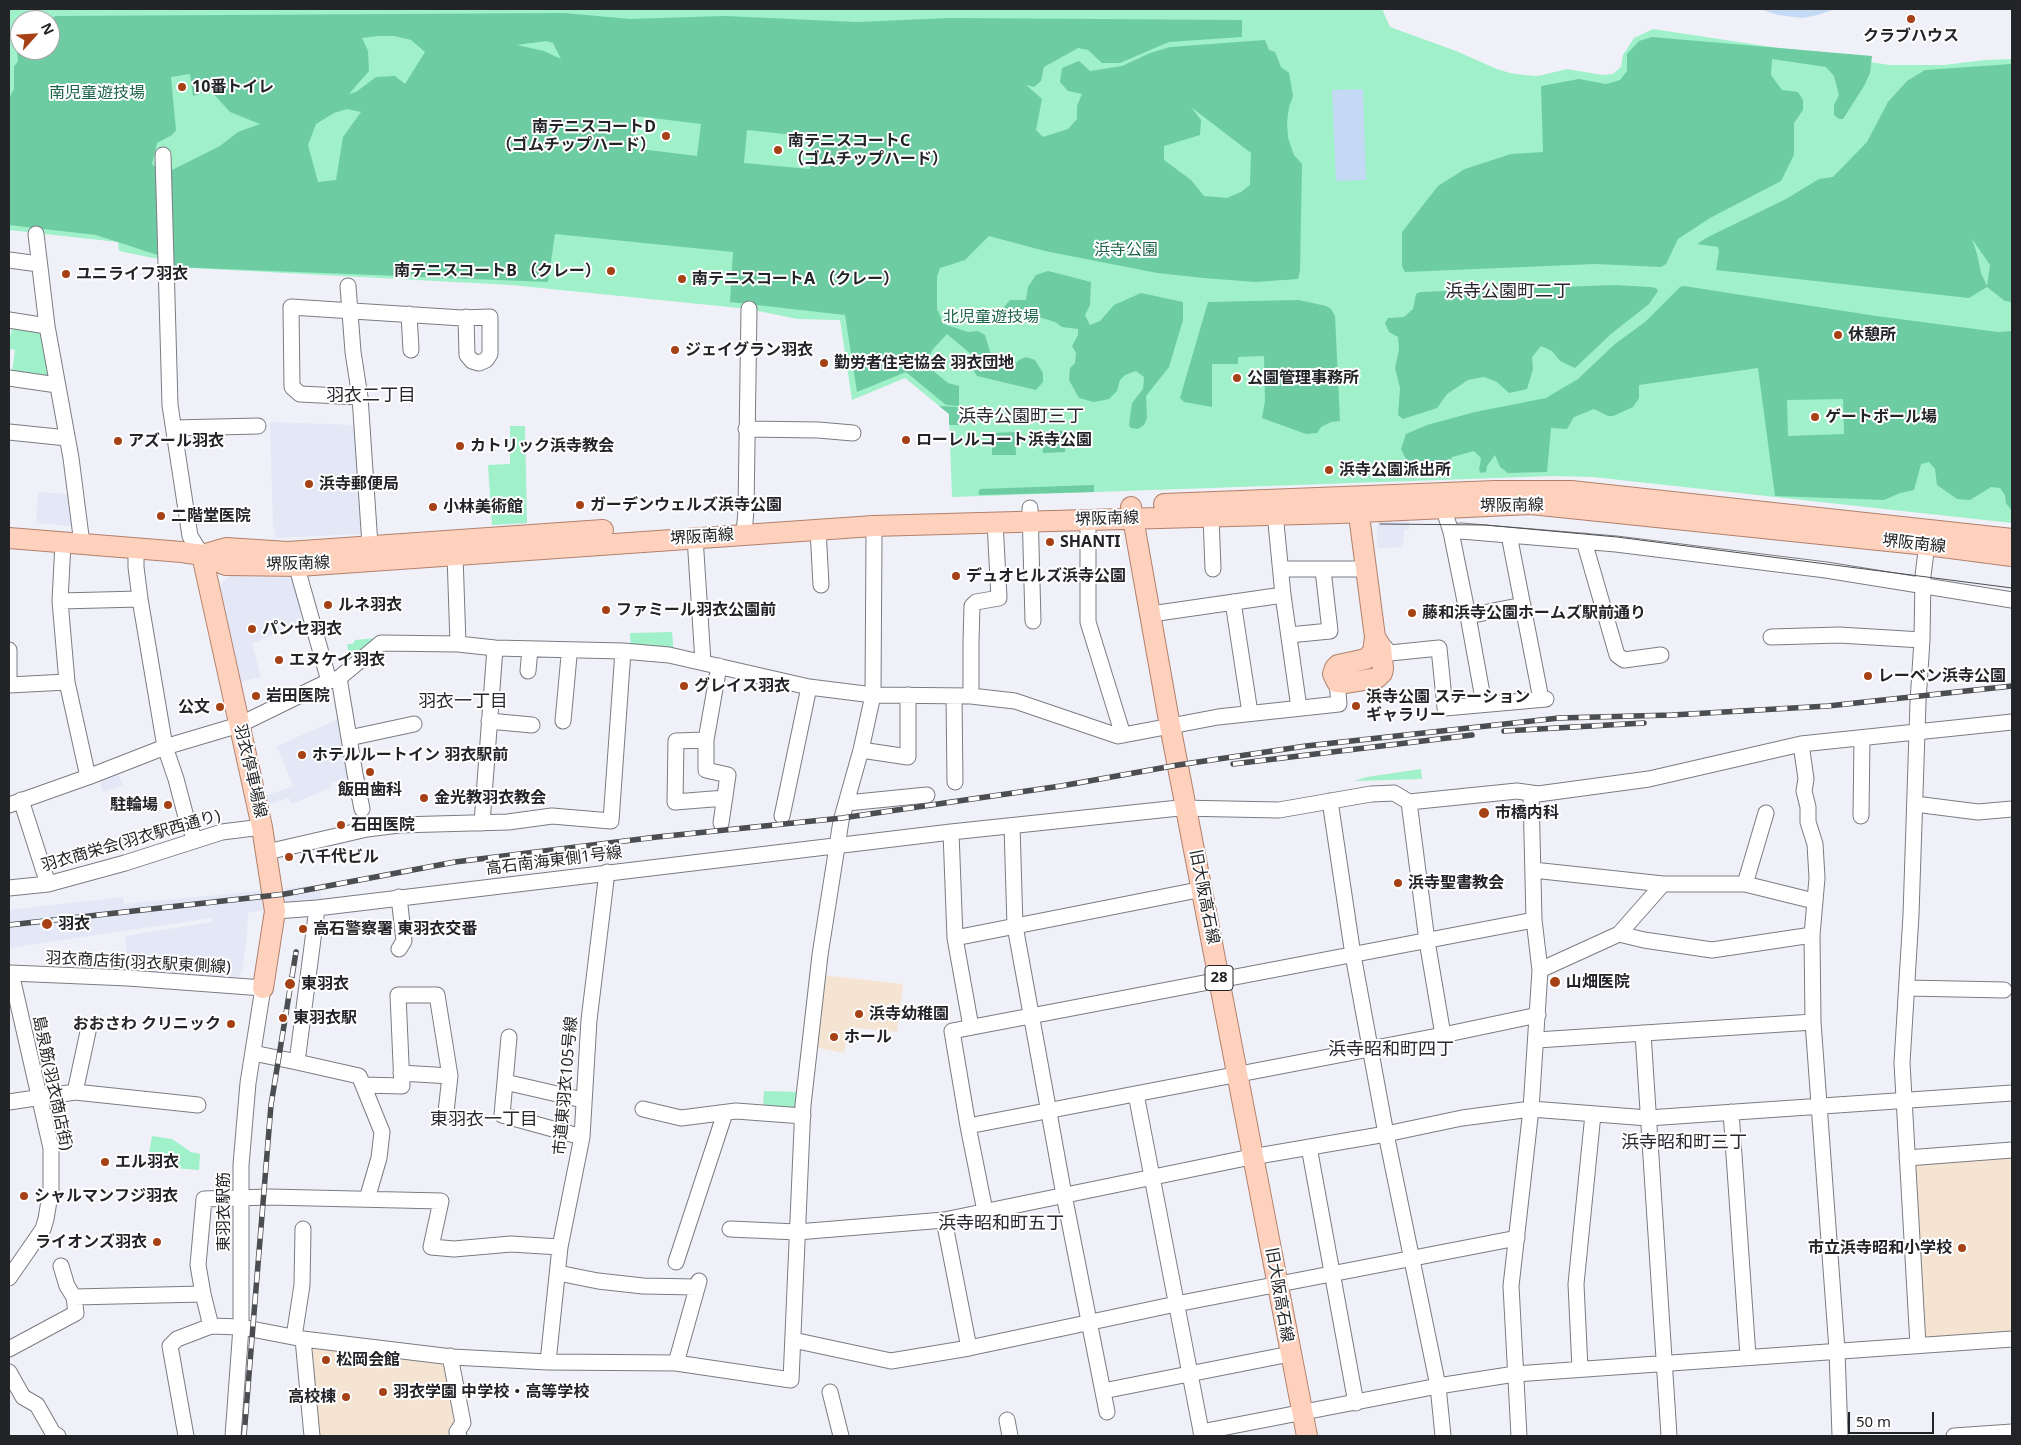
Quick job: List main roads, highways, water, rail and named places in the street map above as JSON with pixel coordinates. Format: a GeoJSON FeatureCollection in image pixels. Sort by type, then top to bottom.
{"type":"FeatureCollection","features":[{"type":"Feature","properties":{"kind":"main road","name":"堺阪南線"},"geometry":{"type":"LineString","coordinates":[[202,555],[226,548],[288,552],[370,546],[744,528],[818,529],[995,522],[1031,515],[1088,520],[1131,512],[1210,516],[1275,513],[1505,490],[1571,491],[1928,537],[2012,556]]}},
{"type":"Feature","properties":{"kind":"main road","name":"堺阪南線"},"geometry":{"type":"LineString","coordinates":[[9,538],[182,552],[202,555],[226,565],[298,564],[695,538],[744,528],[878,513],[1031,515],[1357,504],[1443,507],[1531,504],[1928,537],[2012,539]]}},
{"type":"Feature","properties":{"kind":"main road"},"geometry":{"type":"LineString","coordinates":[[1337,682],[1346,684],[1380,676],[1382,673],[1383,664],[1380,647],[1375,637],[1357,504]]}},
{"type":"Feature","properties":{"kind":"main road","name":"旧大阪高石線"},"geometry":{"type":"LineString","coordinates":[[1131,512],[1307,1436]]}},
{"type":"Feature","properties":{"kind":"main road","name":"羽衣停車場線"},"geometry":{"type":"LineString","coordinates":[[202,555],[267,852],[275,911],[263,988]]}},
{"type":"Feature","properties":{"kind":"water"},"geometry":{"type":"Polygon","coordinates":[[[1760,9],[1835,9],[1802,18],[1778,15],[1760,9]]]}},
{"type":"Feature","properties":{"kind":"water"},"geometry":{"type":"Polygon","coordinates":[[[1363,89],[1366,180],[1336,181],[1332,90],[1363,89]]]}},
{"type":"Feature","properties":{"kind":"tram line"},"geometry":{"type":"LineString","coordinates":[[1380,524],[1485,525],[1617,537],[2012,588]]}},
{"type":"Feature","properties":{"kind":"railway"},"geometry":{"type":"LineString","coordinates":[[9,925],[285,894],[455,862],[657,837],[842,818],[1061,786],[1178,765],[1306,746],[1559,718],[1672,715],[1828,706],[2012,686]]}},
{"type":"Feature","properties":{"kind":"railway"},"geometry":{"type":"LineString","coordinates":[[1504,731],[1644,723]]}},
{"type":"Feature","properties":{"kind":"railway"},"geometry":{"type":"LineString","coordinates":[[1233,764],[1472,735]]}},
{"type":"Feature","properties":{"kind":"railway"},"geometry":{"type":"LineString","coordinates":[[244,1436],[271,1105],[296,952]]}},
{"type":"Feature","properties":{"kind":"place","name":"クラブハウス"},"geometry":{"type":"Point","coordinates":[1911,19]}},
{"type":"Feature","properties":{"kind":"place","name":"10番トイレ"},"geometry":{"type":"Point","coordinates":[182,87]}},
{"type":"Feature","properties":{"kind":"place","name":"南テニスコートD （ゴムチップハード）"},"geometry":{"type":"Point","coordinates":[666,136]}},
{"type":"Feature","properties":{"kind":"place","name":"南テニスコートC （ゴムチップハード）"},"geometry":{"type":"Point","coordinates":[778,150]}},
{"type":"Feature","properties":{"kind":"place","name":"南テニスコートB （クレー）"},"geometry":{"type":"Point","coordinates":[611,271]}},
{"type":"Feature","properties":{"kind":"place","name":"ユニライフ羽衣"},"geometry":{"type":"Point","coordinates":[66,274]}},
{"type":"Feature","properties":{"kind":"place","name":"南テニスコートA （クレー）"},"geometry":{"type":"Point","coordinates":[682,279]}},
{"type":"Feature","properties":{"kind":"place","name":"休憩所"},"geometry":{"type":"Point","coordinates":[1838,335]}},
{"type":"Feature","properties":{"kind":"place","name":"ジェイグラン羽衣"},"geometry":{"type":"Point","coordinates":[675,350]}},
{"type":"Feature","properties":{"kind":"place","name":"勤労者住宅協会 羽衣団地"},"geometry":{"type":"Point","coordinates":[824,363]}},
{"type":"Feature","properties":{"kind":"place","name":"公園管理事務所"},"geometry":{"type":"Point","coordinates":[1237,378]}},
{"type":"Feature","properties":{"kind":"place","name":"ゲートボール場"},"geometry":{"type":"Point","coordinates":[1815,417]}},
{"type":"Feature","properties":{"kind":"place","name":"ローレルコート浜寺公園"},"geometry":{"type":"Point","coordinates":[906,440]}},
{"type":"Feature","properties":{"kind":"place","name":"アズール羽衣"},"geometry":{"type":"Point","coordinates":[118,441]}},
{"type":"Feature","properties":{"kind":"place","name":"カトリック浜寺教会"},"geometry":{"type":"Point","coordinates":[460,446]}},
{"type":"Feature","properties":{"kind":"place","name":"浜寺公園派出所"},"geometry":{"type":"Point","coordinates":[1329,470]}},
{"type":"Feature","properties":{"kind":"place","name":"浜寺郵便局"},"geometry":{"type":"Point","coordinates":[309,484]}},
{"type":"Feature","properties":{"kind":"place","name":"ガーデンウェルズ浜寺公園"},"geometry":{"type":"Point","coordinates":[580,505]}},
{"type":"Feature","properties":{"kind":"place","name":"小林美術館"},"geometry":{"type":"Point","coordinates":[433,507]}},
{"type":"Feature","properties":{"kind":"place","name":"二階堂医院"},"geometry":{"type":"Point","coordinates":[161,516]}},
{"type":"Feature","properties":{"kind":"place","name":"SHANTI"},"geometry":{"type":"Point","coordinates":[1050,542]}},
{"type":"Feature","properties":{"kind":"place","name":"デュオヒルズ浜寺公園"},"geometry":{"type":"Point","coordinates":[956,576]}},
{"type":"Feature","properties":{"kind":"place","name":"ルネ羽衣"},"geometry":{"type":"Point","coordinates":[328,605]}},
{"type":"Feature","properties":{"kind":"place","name":"ファミール羽衣公園前"},"geometry":{"type":"Point","coordinates":[606,610]}},
{"type":"Feature","properties":{"kind":"place","name":"藤和浜寺公園ホームズ駅前通り"},"geometry":{"type":"Point","coordinates":[1412,613]}},
{"type":"Feature","properties":{"kind":"place","name":"パンセ羽衣"},"geometry":{"type":"Point","coordinates":[252,629]}},
{"type":"Feature","properties":{"kind":"place","name":"エヌケイ羽衣"},"geometry":{"type":"Point","coordinates":[279,660]}},
{"type":"Feature","properties":{"kind":"place","name":"レーベン浜寺公園"},"geometry":{"type":"Point","coordinates":[1868,676]}},
{"type":"Feature","properties":{"kind":"place","name":"グレイス羽衣"},"geometry":{"type":"Point","coordinates":[684,686]}},
{"type":"Feature","properties":{"kind":"place","name":"岩田医院"},"geometry":{"type":"Point","coordinates":[256,696]}},
{"type":"Feature","properties":{"kind":"place","name":"浜寺公園 ステーション ギャラリー"},"geometry":{"type":"Point","coordinates":[1356,706]}},
{"type":"Feature","properties":{"kind":"place","name":"公文"},"geometry":{"type":"Point","coordinates":[220,707]}},
{"type":"Feature","properties":{"kind":"place","name":"ホテルルートイン 羽衣駅前"},"geometry":{"type":"Point","coordinates":[302,755]}},
{"type":"Feature","properties":{"kind":"place","name":"飯田歯科"},"geometry":{"type":"Point","coordinates":[370,772]}},
{"type":"Feature","properties":{"kind":"place","name":"金光教羽衣教会"},"geometry":{"type":"Point","coordinates":[424,798]}},
{"type":"Feature","properties":{"kind":"place","name":"駐輪場"},"geometry":{"type":"Point","coordinates":[168,805]}},
{"type":"Feature","properties":{"kind":"place","name":"市橋内科"},"geometry":{"type":"Point","coordinates":[1484,813]}},
{"type":"Feature","properties":{"kind":"place","name":"石田医院"},"geometry":{"type":"Point","coordinates":[341,825]}},
{"type":"Feature","properties":{"kind":"place","name":"八千代ビル"},"geometry":{"type":"Point","coordinates":[289,857]}},
{"type":"Feature","properties":{"kind":"place","name":"浜寺聖書教会"},"geometry":{"type":"Point","coordinates":[1398,883]}},
{"type":"Feature","properties":{"kind":"place","name":"羽衣"},"geometry":{"type":"Point","coordinates":[47,924]}},
{"type":"Feature","properties":{"kind":"place","name":"高石警察署 東羽衣交番"},"geometry":{"type":"Point","coordinates":[303,929]}},
{"type":"Feature","properties":{"kind":"place","name":"山畑医院"},"geometry":{"type":"Point","coordinates":[1555,982]}},
{"type":"Feature","properties":{"kind":"place","name":"東羽衣"},"geometry":{"type":"Point","coordinates":[290,984]}},
{"type":"Feature","properties":{"kind":"place","name":"浜寺幼稚園"},"geometry":{"type":"Point","coordinates":[859,1014]}},
{"type":"Feature","properties":{"kind":"place","name":"東羽衣駅"},"geometry":{"type":"Point","coordinates":[283,1018]}},
{"type":"Feature","properties":{"kind":"place","name":"おおさわ クリニック"},"geometry":{"type":"Point","coordinates":[231,1024]}},
{"type":"Feature","properties":{"kind":"place","name":"ホール"},"geometry":{"type":"Point","coordinates":[834,1037]}},
{"type":"Feature","properties":{"kind":"place","name":"エル羽衣"},"geometry":{"type":"Point","coordinates":[105,1162]}},
{"type":"Feature","properties":{"kind":"place","name":"シャルマンフジ羽衣"},"geometry":{"type":"Point","coordinates":[24,1196]}},
{"type":"Feature","properties":{"kind":"place","name":"ライオンズ羽衣"},"geometry":{"type":"Point","coordinates":[157,1242]}},
{"type":"Feature","properties":{"kind":"place","name":"市立浜寺昭和小学校"},"geometry":{"type":"Point","coordinates":[1962,1248]}},
{"type":"Feature","properties":{"kind":"place","name":"松岡会館"},"geometry":{"type":"Point","coordinates":[326,1360]}},
{"type":"Feature","properties":{"kind":"place","name":"羽衣学園 中学校・高等学校"},"geometry":{"type":"Point","coordinates":[383,1392]}},
{"type":"Feature","properties":{"kind":"place","name":"高校棟"},"geometry":{"type":"Point","coordinates":[346,1397]}},
{"type":"Feature","properties":{"kind":"district","name":"浜寺公園町二丁"},"geometry":{"type":"Point","coordinates":[1508,292]}},
{"type":"Feature","properties":{"kind":"district","name":"羽衣二丁目"},"geometry":{"type":"Point","coordinates":[371,396]}},
{"type":"Feature","properties":{"kind":"district","name":"浜寺公園町三丁"},"geometry":{"type":"Point","coordinates":[1021,417]}},
{"type":"Feature","properties":{"kind":"district","name":"羽衣一丁目"},"geometry":{"type":"Point","coordinates":[463,702]}},
{"type":"Feature","properties":{"kind":"district","name":"浜寺昭和町四丁"},"geometry":{"type":"Point","coordinates":[1391,1050]}},
{"type":"Feature","properties":{"kind":"district","name":"東羽衣一丁目"},"geometry":{"type":"Point","coordinates":[484,1120]}},
{"type":"Feature","properties":{"kind":"district","name":"浜寺昭和町三丁"},"geometry":{"type":"Point","coordinates":[1684,1143]}},
{"type":"Feature","properties":{"kind":"district","name":"浜寺昭和町五丁"},"geometry":{"type":"Point","coordinates":[1001,1224]}},
{"type":"Feature","properties":{"kind":"park label","name":"南児童遊技場"},"geometry":{"type":"Point","coordinates":[97,93]}},
{"type":"Feature","properties":{"kind":"park label","name":"浜寺公園"},"geometry":{"type":"Point","coordinates":[1126,250]}},
{"type":"Feature","properties":{"kind":"park label","name":"北児童遊技場"},"geometry":{"type":"Point","coordinates":[991,317]}}]}
